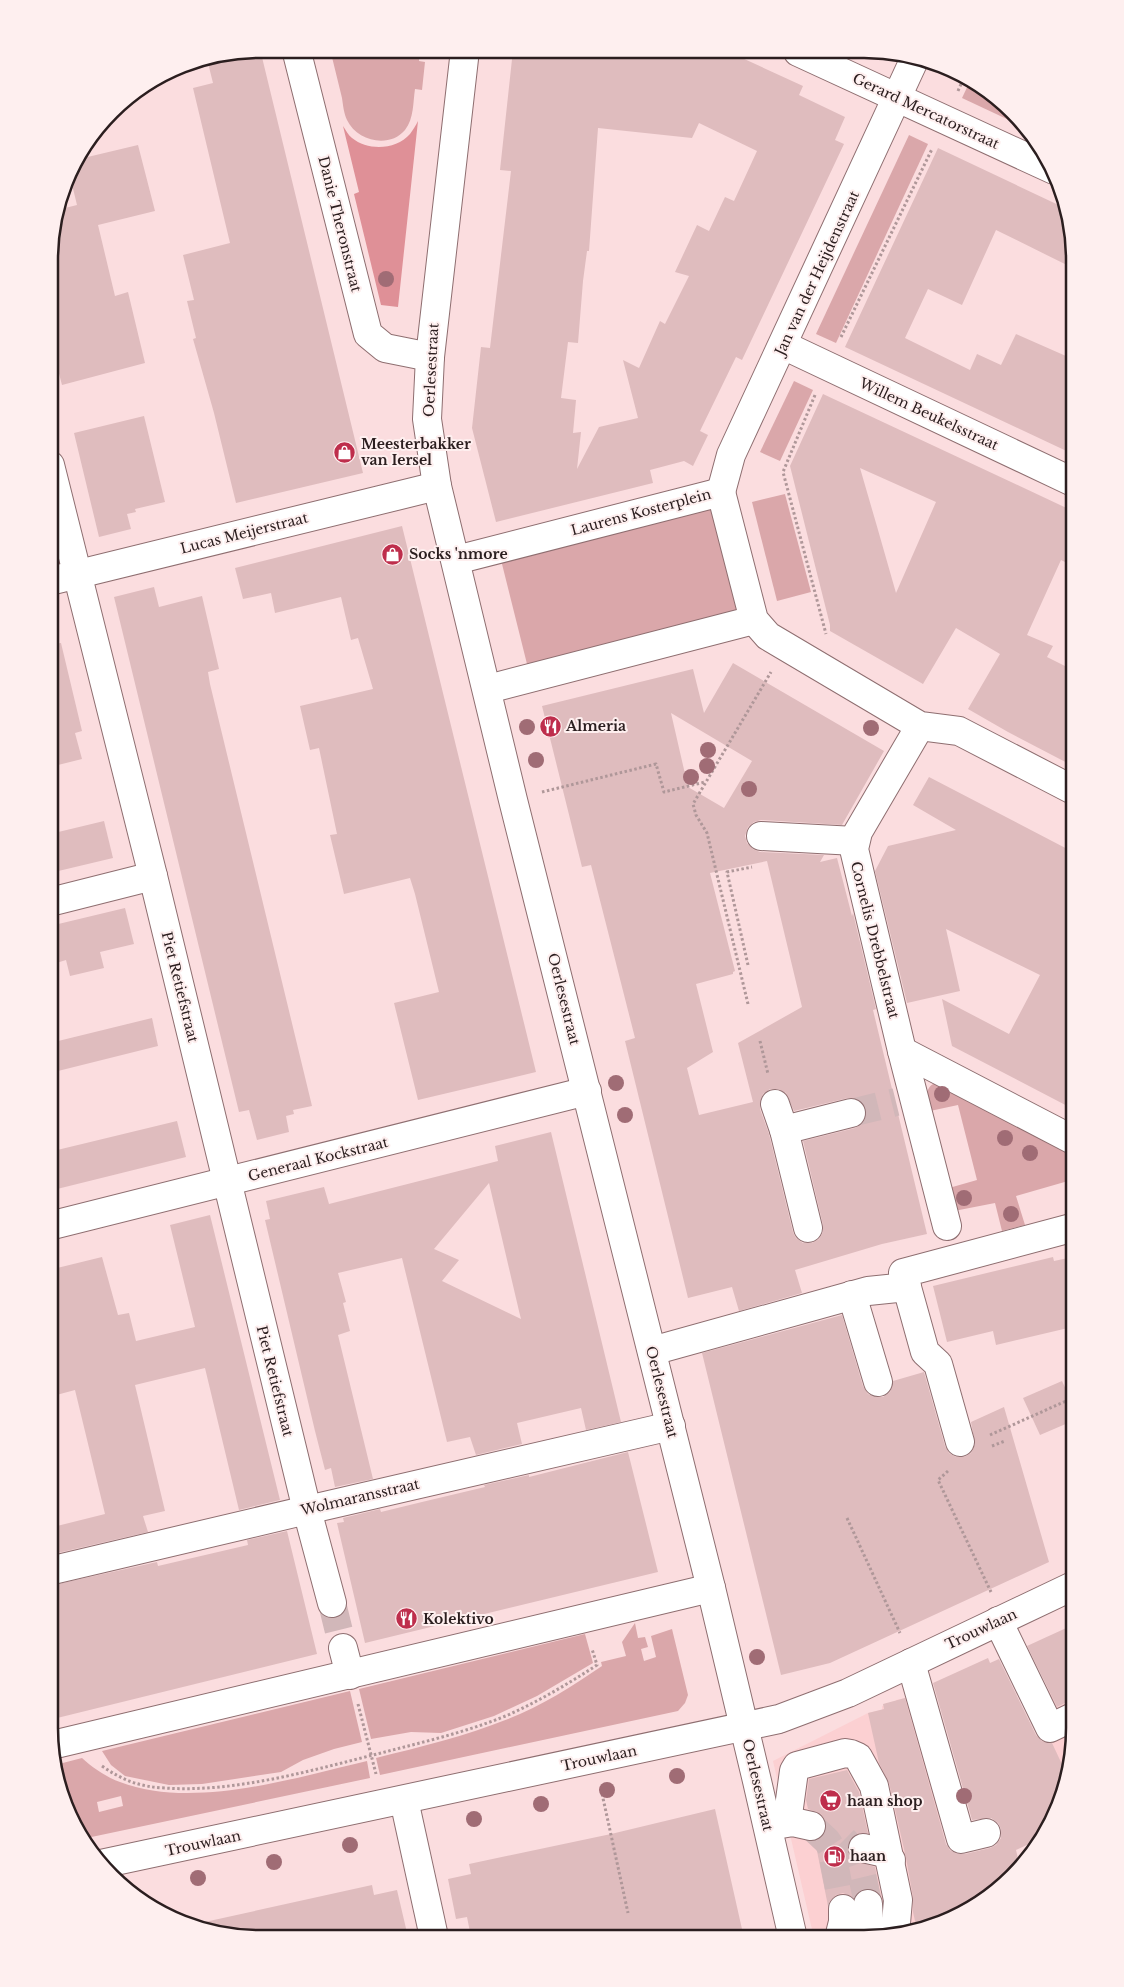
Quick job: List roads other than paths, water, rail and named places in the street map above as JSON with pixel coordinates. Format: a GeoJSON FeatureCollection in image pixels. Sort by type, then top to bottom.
{"type":"FeatureCollection","features":[{"type":"Feature","properties":{"kind":"street","name":"Danie Theronstraat"},"geometry":{"type":"LineString","coordinates":[[298,58],[368,334],[385,348],[430,357]]}},
{"type":"Feature","properties":{"kind":"street","name":"Oerlesestraat"},"geometry":{"type":"LineString","coordinates":[[464,58],[430,357],[428,419],[437,486],[744,1727],[789,1825],[792,1930]]}},
{"type":"Feature","properties":{"kind":"street","name":"Gerard Mercatorstraat"},"geometry":{"type":"LineString","coordinates":[[810,58],[840,73],[899,97],[1043,165]]}},
{"type":"Feature","properties":{"kind":"street","name":"Jan van der Heijdenstraat"},"geometry":{"type":"LineString","coordinates":[[721,492],[732,455],[913,63]]}},
{"type":"Feature","properties":{"kind":"street","name":"Willem Beukelsstraat"},"geometry":{"type":"LineString","coordinates":[[783,345],[1066,479]]}},
{"type":"Feature","properties":{"kind":"street","name":"Lucas Meijerstraat"},"geometry":{"type":"LineString","coordinates":[[58,578],[437,486]]}},
{"type":"Feature","properties":{"kind":"street","name":"Laurens Kosterplein"},"geometry":{"type":"LineString","coordinates":[[456,560],[721,492],[754,620]]}},
{"type":"Feature","properties":{"kind":"street","name":"Piet Retiefstraat"},"geometry":{"type":"LineString","coordinates":[[58,497],[153,876],[307,1510],[332,1603]]}},
{"type":"Feature","properties":{"kind":"street"},"geometry":{"type":"LineString","coordinates":[[488,689],[754,620],[768,636],[786,648],[920,726],[960,731],[1066,786]]}},
{"type":"Feature","properties":{"kind":"street"},"geometry":{"type":"LineString","coordinates":[[761,836],[855,841],[858,832],[920,726]]}},
{"type":"Feature","properties":{"kind":"street","name":"Cornelis Drebbelstraat"},"geometry":{"type":"LineString","coordinates":[[855,841],[856,861],[902,1051],[905,1100],[947,1226]]}},
{"type":"Feature","properties":{"kind":"street"},"geometry":{"type":"LineString","coordinates":[[58,900],[153,876]]}},
{"type":"Feature","properties":{"kind":"street"},"geometry":{"type":"LineString","coordinates":[[902,1051],[1066,1136]]}},
{"type":"Feature","properties":{"kind":"street","name":"Generaal Kockstraat"},"geometry":{"type":"LineString","coordinates":[[58,1224],[587,1091]]}},
{"type":"Feature","properties":{"kind":"street"},"geometry":{"type":"LineString","coordinates":[[775,1104],[784,1130],[808,1228]]}},
{"type":"Feature","properties":{"kind":"street"},"geometry":{"type":"LineString","coordinates":[[784,1130],[851,1113]]}},
{"type":"Feature","properties":{"kind":"street"},"geometry":{"type":"LineString","coordinates":[[973,1445],[938,1364],[925,1352],[903,1273],[1066,1229]]}},
{"type":"Feature","properties":{"kind":"street"},"geometry":{"type":"LineString","coordinates":[[652,1351],[852,1295],[868,1291],[907,1287]]}},
{"type":"Feature","properties":{"kind":"street"},"geometry":{"type":"LineString","coordinates":[[852,1295],[878,1382]]}},
{"type":"Feature","properties":{"kind":"street","name":"Wolmaransstraat"},"geometry":{"type":"LineString","coordinates":[[58,1570],[671,1426]]}},
{"type":"Feature","properties":{"kind":"street"},"geometry":{"type":"LineString","coordinates":[[61,1743],[711,1588]]}},
{"type":"Feature","properties":{"kind":"street","name":"Trouwlaan"},"geometry":{"type":"LineString","coordinates":[[109,1862],[779,1719],[830,1702],[1066,1589]]}},
{"type":"Feature","properties":{"kind":"street"},"geometry":{"type":"LineString","coordinates":[[1001,1620],[1050,1728],[1066,1720]]}},
{"type":"Feature","properties":{"kind":"street"},"geometry":{"type":"LineString","coordinates":[[343,1648],[350,1675]]}},
{"type":"Feature","properties":{"kind":"street"},"geometry":{"type":"LineString","coordinates":[[911,1663],[961,1839],[986,1833]]}},
{"type":"Feature","properties":{"kind":"street"},"geometry":{"type":"LineString","coordinates":[[789,1825],[792,1780],[797,1766],[836,1755],[851,1754],[858,1757],[874,1786],[891,1860],[898,1900],[896,1923],[891,1928]]}},
{"type":"Feature","properties":{"kind":"street"},"geometry":{"type":"LineString","coordinates":[[393,1802],[432,1930]]}},
{"type":"Feature","properties":{"kind":"street"},"geometry":{"type":"LineString","coordinates":[[863,1848],[885,1853],[891,1860]]}},
{"type":"Feature","properties":{"kind":"street"},"geometry":{"type":"LineString","coordinates":[[840,1930],[843,1922],[856,1906],[869,1920],[866,1930]]}},
{"type":"Feature","properties":{"kind":"tunnel"},"geometry":{"type":"LineString","coordinates":[[851,1113],[896,1102]]}},
{"type":"Feature","properties":{"kind":"tunnel"},"geometry":{"type":"LineString","coordinates":[[332,1603],[343,1648]]}},
{"type":"Feature","properties":{"kind":"tunnel"},"geometry":{"type":"LineString","coordinates":[[811,1826],[831,1847],[843,1909]]}},
{"type":"Feature","properties":{"kind":"tunnel"},"geometry":{"type":"LineString","coordinates":[[844,1840],[858,1862],[868,1904]]}},
{"type":"Feature","properties":{"kind":"place","name":"Meesterbakker van Iersel"},"geometry":{"type":"Point","coordinates":[345,452]}},
{"type":"Feature","properties":{"kind":"place","name":"Socks 'nmore"},"geometry":{"type":"Point","coordinates":[393,554]}},
{"type":"Feature","properties":{"kind":"place","name":"Almeria"},"geometry":{"type":"Point","coordinates":[550,726]}},
{"type":"Feature","properties":{"kind":"place","name":"Kolektivo"},"geometry":{"type":"Point","coordinates":[407,1619]}},
{"type":"Feature","properties":{"kind":"place","name":"haan shop"},"geometry":{"type":"Point","coordinates":[831,1801]}},
{"type":"Feature","properties":{"kind":"place","name":"haan"},"geometry":{"type":"Point","coordinates":[834,1856]}}]}
